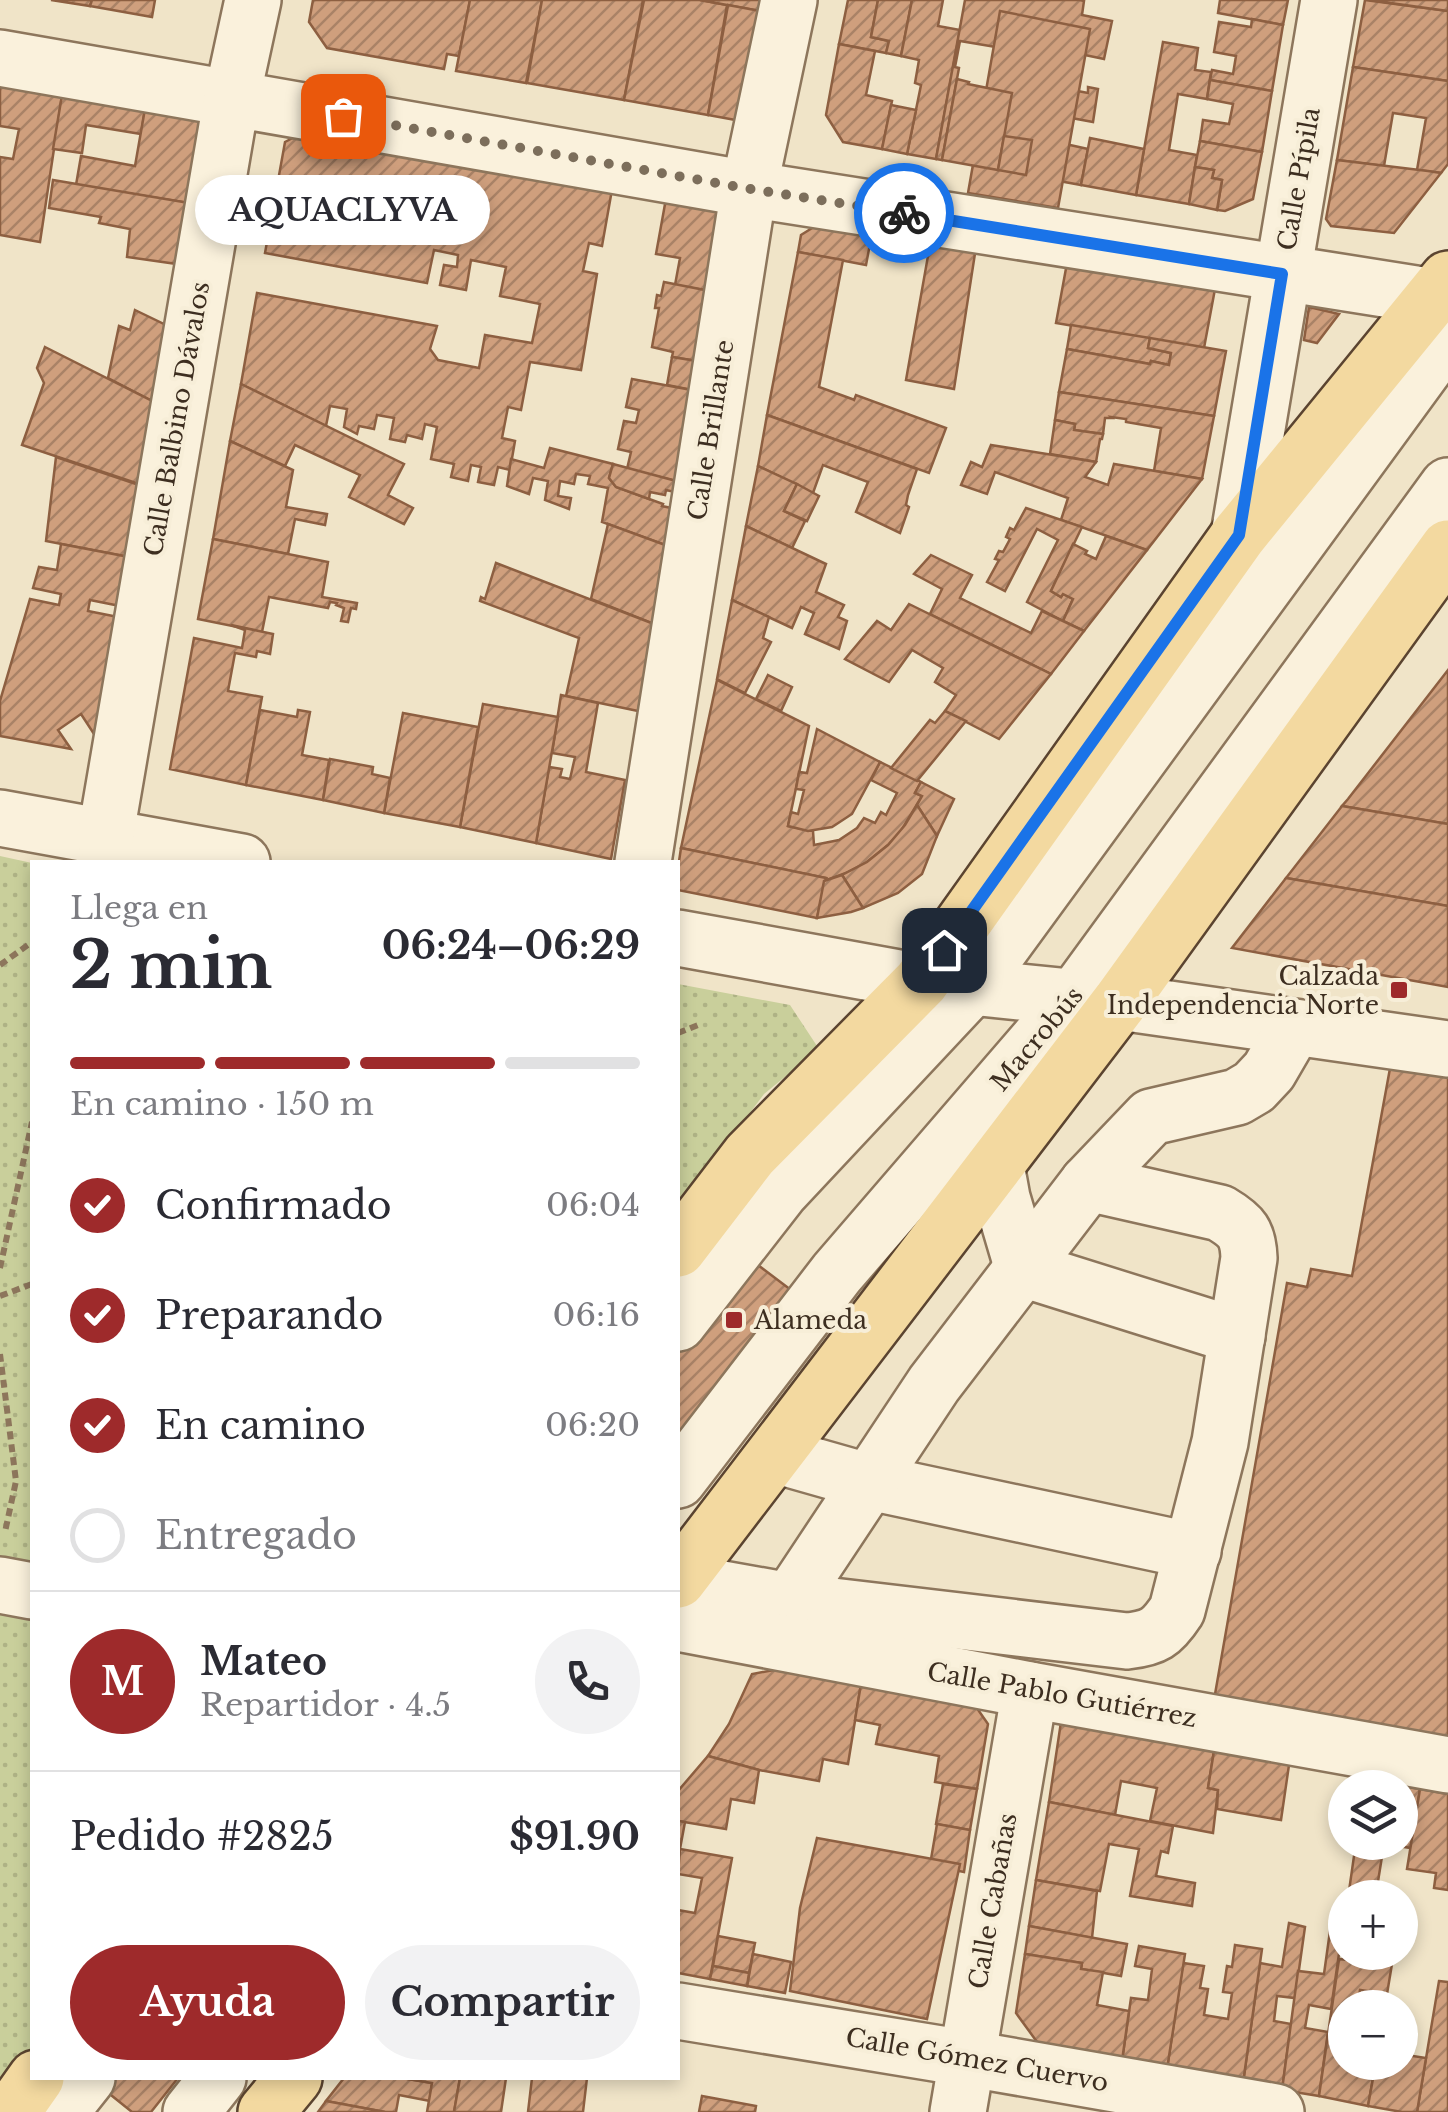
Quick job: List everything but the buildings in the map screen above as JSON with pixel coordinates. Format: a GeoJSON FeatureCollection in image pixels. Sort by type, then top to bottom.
{"type":"FeatureCollection","features":[{"type":"Feature","properties":{"kind":"main road"},"geometry":{"type":"LineString","coordinates":[[680,1246],[750,1155],[946,985],[1239,535],[1445,303]]}},
{"type":"Feature","properties":{"kind":"main road"},"geometry":{"type":"LineString","coordinates":[[680,1578],[996,1166],[1098,1000],[1448,548]]}},
{"type":"Feature","properties":{"kind":"main road"},"geometry":{"type":"LineString","coordinates":[[12,2112],[35,2080]]}},
{"type":"Feature","properties":{"kind":"main road"},"geometry":{"type":"LineString","coordinates":[[266,2112],[292,2080]]}},
{"type":"Feature","properties":{"kind":"street","name":"Calle Balbino Dávalos"},"geometry":{"type":"LineString","coordinates":[[105,839],[232,97],[253,0]]}},
{"type":"Feature","properties":{"kind":"street","name":"Calle Brillante"},"geometry":{"type":"LineString","coordinates":[[643,860],[750,189],[788,0]]}},
{"type":"Feature","properties":{"kind":"street","name":"Calle Pípila"},"geometry":{"type":"LineString","coordinates":[[1239,535],[1330,0]]}},
{"type":"Feature","properties":{"kind":"street"},"geometry":{"type":"LineString","coordinates":[[0,58],[750,189],[1445,303],[946,985],[680,1320]]}},
{"type":"Feature","properties":{"kind":"street","name":"Macrobús"},"geometry":{"type":"LineString","coordinates":[[680,1477],[837,1273],[1098,1000],[1448,486]]}},
{"type":"Feature","properties":{"kind":"street"},"geometry":{"type":"LineString","coordinates":[[0,818],[230,860]]}},
{"type":"Feature","properties":{"kind":"street"},"geometry":{"type":"LineString","coordinates":[[680,938],[946,985],[1098,1000],[1448,1049]]}},
{"type":"Feature","properties":{"kind":"street"},"geometry":{"type":"LineString","coordinates":[[790,1602],[934,1384],[1088,1183],[1152,1117],[1237,1097],[1254,1087],[1294,1028]]}},
{"type":"Feature","properties":{"kind":"street"},"geometry":{"type":"LineString","coordinates":[[996,1166],[1023,1269]]}},
{"type":"Feature","properties":{"kind":"street"},"geometry":{"type":"LineString","coordinates":[[680,1581],[790,1602],[1127,1641],[1148,1639],[1166,1627],[1178,1610],[1220,1442],[1249,1258],[1248,1239],[1237,1223],[1220,1213],[1088,1183]]}},
{"type":"Feature","properties":{"kind":"street"},"geometry":{"type":"LineString","coordinates":[[1023,1269],[1238,1336]]}},
{"type":"Feature","properties":{"kind":"street"},"geometry":{"type":"LineString","coordinates":[[775,1455],[870,1482],[1193,1551]]}},
{"type":"Feature","properties":{"kind":"street"},"geometry":{"type":"LineString","coordinates":[[2,1562],[30,1589]]}},
{"type":"Feature","properties":{"kind":"street","name":"Calle Pablo Gutiérrez"},"geometry":{"type":"LineString","coordinates":[[680,1623],[1448,1764]]}},
{"type":"Feature","properties":{"kind":"street","name":"Calle Cabañas"},"geometry":{"type":"LineString","coordinates":[[958,2112],[1030,1690]]}},
{"type":"Feature","properties":{"kind":"street","name":"Calle Gómez Cuervo"},"geometry":{"type":"LineString","coordinates":[[680,2011],[1276,2112]]}},
{"type":"Feature","properties":{"kind":"street"},"geometry":{"type":"LineString","coordinates":[[60,2112],[85,2080]]}},
{"type":"Feature","properties":{"kind":"street"},"geometry":{"type":"LineString","coordinates":[[191,2112],[216,2080]]}},
{"type":"Feature","properties":{"kind":"path"},"geometry":{"type":"LineString","coordinates":[[0,966],[30,944]]}},
{"type":"Feature","properties":{"kind":"path"},"geometry":{"type":"LineString","coordinates":[[680,1032],[698,1025]]}},
{"type":"Feature","properties":{"kind":"path"},"geometry":{"type":"LineString","coordinates":[[0,1268],[30,1131]]}},
{"type":"Feature","properties":{"kind":"path"},"geometry":{"type":"LineString","coordinates":[[0,1296],[30,1285]]}},
{"type":"Feature","properties":{"kind":"path"},"geometry":{"type":"LineString","coordinates":[[0,1354],[16,1481],[2,1562]]}},
{"type":"Feature","properties":{"kind":"green space"},"geometry":{"type":"Polygon","coordinates":[[[0,856],[30,863],[30,2069],[0,2109],[0,856]]]}},
{"type":"Feature","properties":{"kind":"green space"},"geometry":{"type":"Polygon","coordinates":[[[680,984],[790,1005],[819,1049],[764,1094],[680,1206],[680,984]]]}},
{"type":"Feature","properties":{"kind":"way so far"},"geometry":{"type":"LineString","coordinates":[[343,116],[904,213]]}},
{"type":"Feature","properties":{"kind":"place","name":"AQUACLYVA"},"geometry":{"type":"Point","coordinates":[343,116]}},
{"type":"Feature","properties":{"kind":"place","name":"Calzada Independencia Norte"},"geometry":{"type":"Point","coordinates":[1399,990]}},
{"type":"Feature","properties":{"kind":"place","name":"Alameda"},"geometry":{"type":"Point","coordinates":[734,1320]}},
{"type":"Feature","properties":{"kind":"route"},"geometry":{"type":"LineString","coordinates":[[904,213],[1282,274],[1239,535],[944,950]]}}]}
